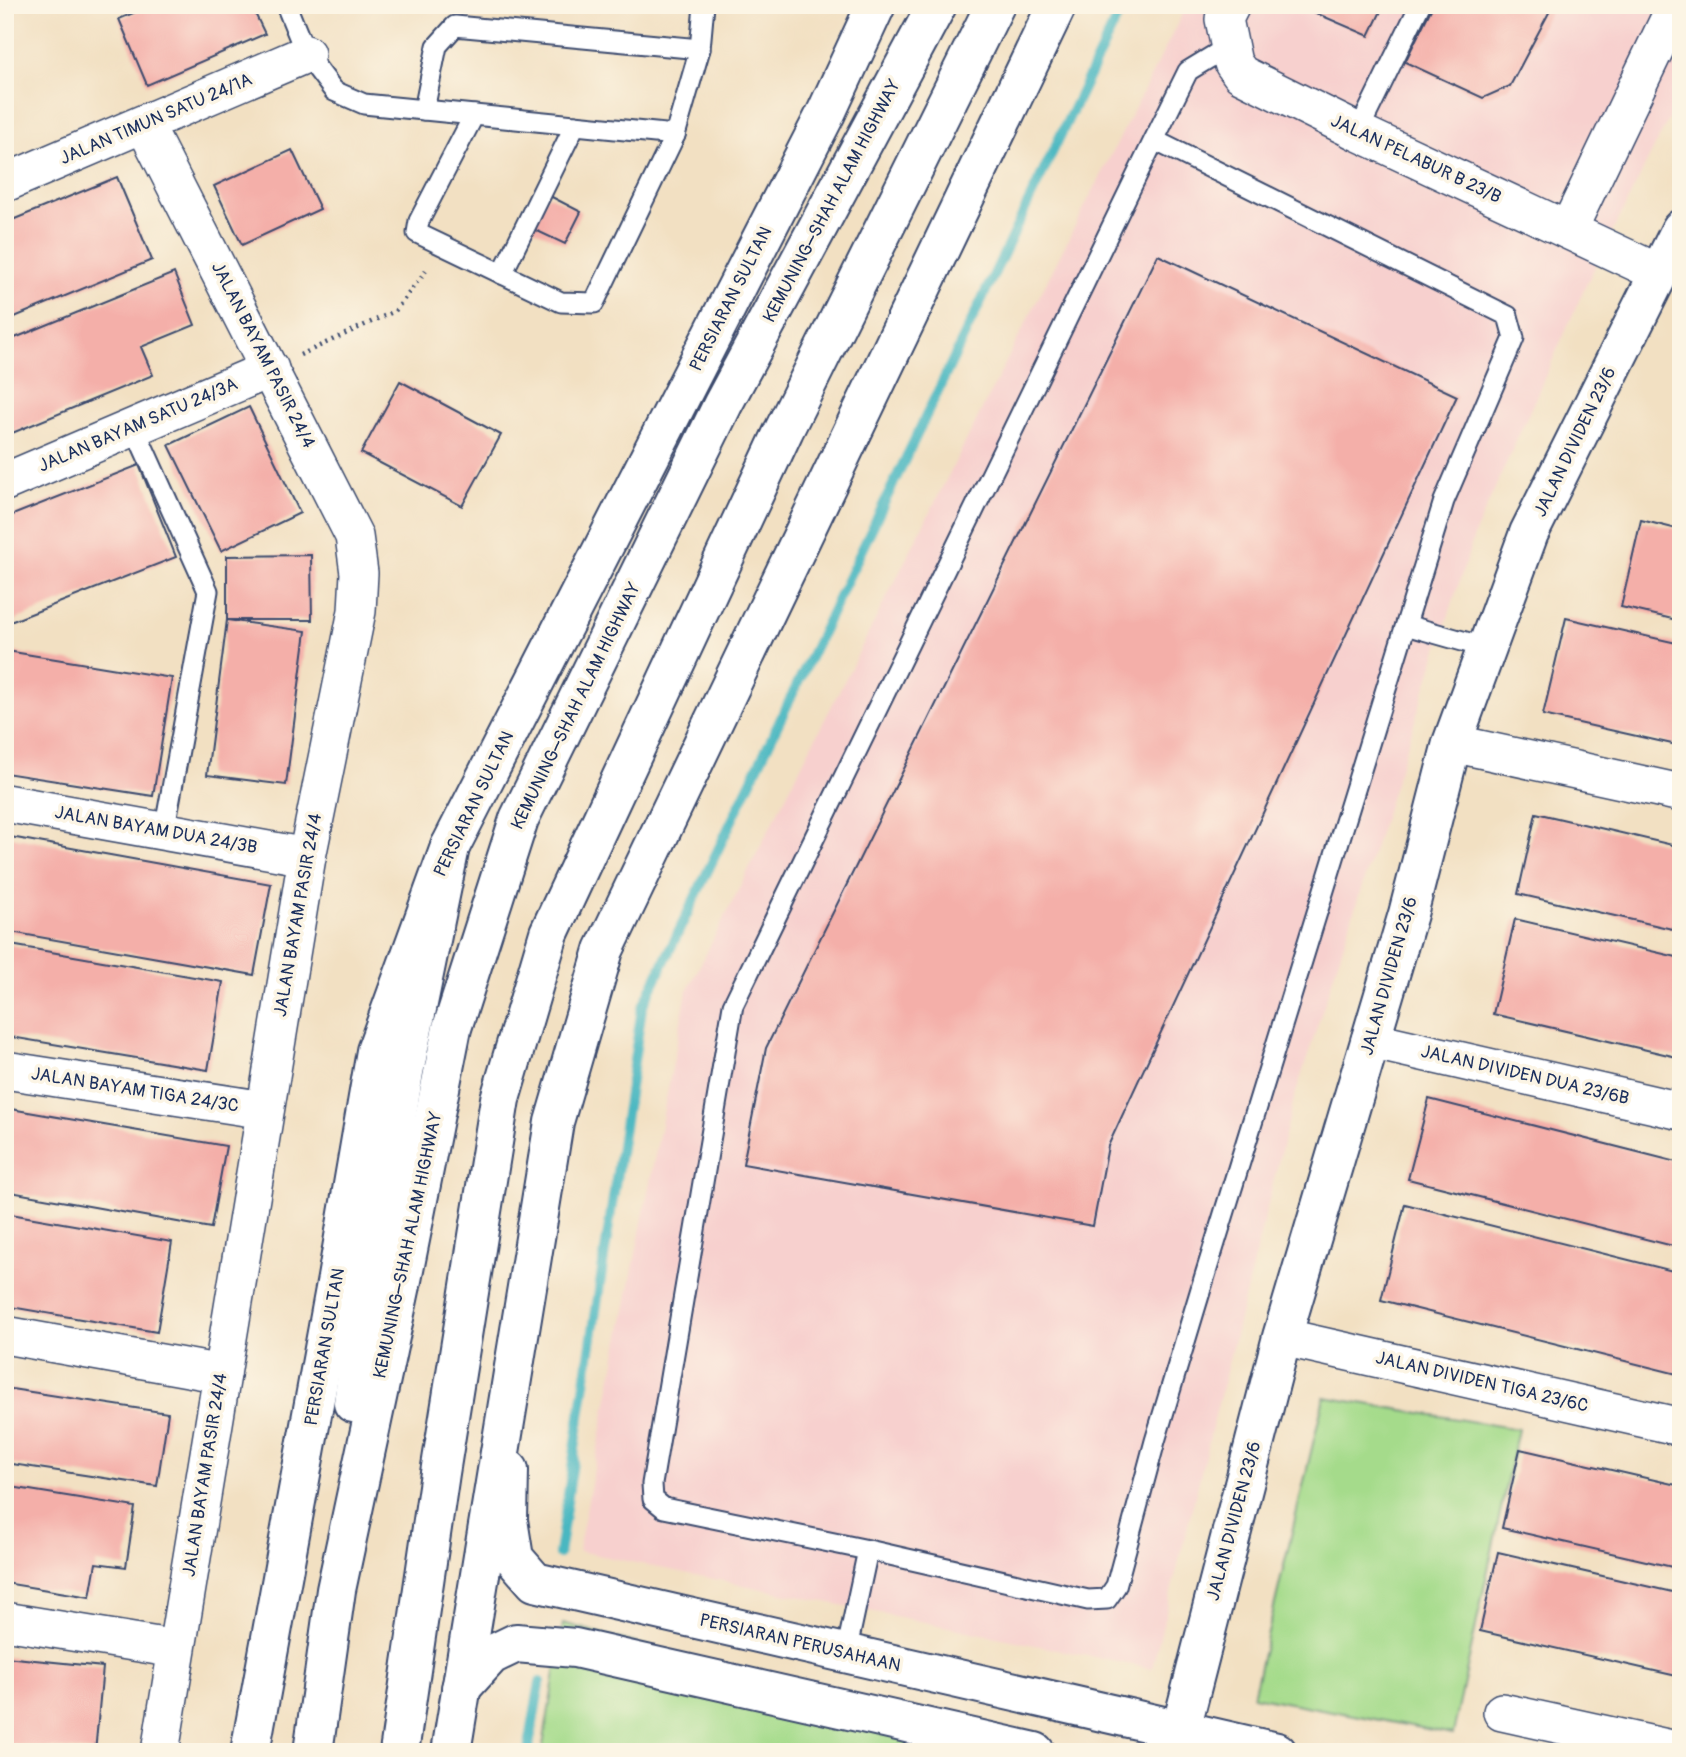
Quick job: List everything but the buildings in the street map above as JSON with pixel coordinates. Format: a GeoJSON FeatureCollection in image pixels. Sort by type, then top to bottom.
{"type":"FeatureCollection","features":[{"type":"Feature","properties":{"kind":"main road","name":"PERSIARAN SULTAN"},"geometry":{"type":"LineString","coordinates":[[250,1752],[376,1051],[450,847],[826,113],[876,5]]}},
{"type":"Feature","properties":{"kind":"main road","name":"KEMUNING–SHAH ALAM HIGHWAY"},"geometry":{"type":"LineString","coordinates":[[313,1752],[336,1590],[452,1028],[519,819],[723,404],[937,5]]}},
{"type":"Feature","properties":{"kind":"main road"},"geometry":{"type":"LineString","coordinates":[[399,1752],[438,1486],[500,1099],[549,933],[784,430],[995,5]]}},
{"type":"Feature","properties":{"kind":"main road"},"geometry":{"type":"LineString","coordinates":[[452,1752],[554,1122],[604,950],[1057,5]]}},
{"type":"Feature","properties":{"kind":"main road","name":"JALAN DIVIDEN 23/6"},"geometry":{"type":"LineString","coordinates":[[1178,1741],[1282,1337],[1408,914],[1452,743],[1529,533],[1681,229]]}},
{"type":"Feature","properties":{"kind":"main road"},"geometry":{"type":"LineString","coordinates":[[336,1590],[354,1387],[376,1237],[404,1072],[450,847]]}},
{"type":"Feature","properties":{"kind":"main road","name":"PERSIARAN PERUSAHAAN"},"geometry":{"type":"LineString","coordinates":[[512,1374],[508,1520],[513,1558],[535,1582],[846,1653],[1178,1741],[1277,1752]]}},
{"type":"Feature","properties":{"kind":"main road"},"geometry":{"type":"LineString","coordinates":[[461,1688],[491,1655],[516,1643],[575,1648],[1035,1752]]}},
{"type":"Feature","properties":{"kind":"street","name":"JALAN PELABUR B 23/B"},"geometry":{"type":"LineString","coordinates":[[1231,5],[1224,19],[1233,63],[1241,74],[1358,132],[1659,272]]}},
{"type":"Feature","properties":{"kind":"street"},"geometry":{"type":"LineString","coordinates":[[1568,230],[1676,5]]}},
{"type":"Feature","properties":{"kind":"street","name":"JALAN TIMUN SATU 24/1A"},"geometry":{"type":"LineString","coordinates":[[5,183],[306,54]]}},
{"type":"Feature","properties":{"kind":"street","name":"JALAN BAYAM PASIR 24/4"},"geometry":{"type":"LineString","coordinates":[[144,124],[354,536],[359,573],[356,611],[307,857],[160,1752]]}},
{"type":"Feature","properties":{"kind":"street","name":"JALAN BAYAM SATU 24/3A"},"geometry":{"type":"LineString","coordinates":[[5,482],[270,369]]}},
{"type":"Feature","properties":{"kind":"street"},"geometry":{"type":"LineString","coordinates":[[1452,743],[1681,793]]}},
{"type":"Feature","properties":{"kind":"street","name":"JALAN BAYAM DUA 24/3B"},"geometry":{"type":"LineString","coordinates":[[5,803],[307,857]]}},
{"type":"Feature","properties":{"kind":"street","name":"JALAN DIVIDEN DUA 23/6B"},"geometry":{"type":"LineString","coordinates":[[1370,1040],[1681,1111]]}},
{"type":"Feature","properties":{"kind":"street","name":"JALAN BAYAM TIGA 24/3C"},"geometry":{"type":"LineString","coordinates":[[5,1070],[265,1110]]}},
{"type":"Feature","properties":{"kind":"street"},"geometry":{"type":"LineString","coordinates":[[5,1335],[222,1374]]}},
{"type":"Feature","properties":{"kind":"street","name":"JALAN DIVIDEN TIGA 23/6C"},"geometry":{"type":"LineString","coordinates":[[1282,1337],[1681,1427]]}},
{"type":"Feature","properties":{"kind":"street"},"geometry":{"type":"LineString","coordinates":[[5,1622],[176,1649]]}},
{"type":"Feature","properties":{"kind":"street"},"geometry":{"type":"LineString","coordinates":[[1502,1712],[1681,1751]]}},
{"type":"Feature","properties":{"kind":"lane"},"geometry":{"type":"LineString","coordinates":[[286,5],[306,54],[334,91],[364,104],[675,135]]}},
{"type":"Feature","properties":{"kind":"lane"},"geometry":{"type":"LineString","coordinates":[[474,115],[419,221],[417,233],[561,302],[594,303],[675,135],[700,49],[704,5]]}},
{"type":"Feature","properties":{"kind":"lane"},"geometry":{"type":"LineString","coordinates":[[1358,132],[1420,5]]}},
{"type":"Feature","properties":{"kind":"lane"},"geometry":{"type":"LineString","coordinates":[[424,110],[437,46],[455,26],[700,49]]}},
{"type":"Feature","properties":{"kind":"lane"},"geometry":{"type":"LineString","coordinates":[[1154,141],[1508,316],[1514,338],[1444,501],[1155,1441],[1116,1586],[1107,1599],[1088,1600],[868,1550],[664,1508],[653,1499],[652,1484],[733,1005],[1188,71],[1229,46]]}},
{"type":"Feature","properties":{"kind":"lane"},"geometry":{"type":"LineString","coordinates":[[502,274],[575,125]]}},
{"type":"Feature","properties":{"kind":"lane"},"geometry":{"type":"LineString","coordinates":[[134,427],[208,592],[164,832]]}},
{"type":"Feature","properties":{"kind":"lane"},"geometry":{"type":"LineString","coordinates":[[1406,625],[1487,648]]}},
{"type":"Feature","properties":{"kind":"lane"},"geometry":{"type":"LineString","coordinates":[[846,1653],[868,1550]]}},
{"type":"Feature","properties":{"kind":"path"},"geometry":{"type":"LineString","coordinates":[[270,369],[395,311],[444,248]]}},
{"type":"Feature","properties":{"kind":"shaded area"},"geometry":{"type":"Polygon","coordinates":[[[1187,5],[1681,5],[1681,94],[1587,283],[1475,533],[1294,1099],[1152,1669],[578,1551],[687,991],[1187,5]]]}},
{"type":"Feature","properties":{"kind":"green space"},"geometry":{"type":"Polygon","coordinates":[[[1324,1397],[1518,1429],[1453,1734],[1253,1696],[1324,1397]]]}},
{"type":"Feature","properties":{"kind":"green space"},"geometry":{"type":"Polygon","coordinates":[[[563,1623],[1032,1752],[542,1752],[563,1623]]]}},
{"type":"Feature","properties":{"kind":"waterway"},"geometry":{"type":"LineString","coordinates":[[559,1554],[642,1008],[1123,5]]}},
{"type":"Feature","properties":{"kind":"waterway"},"geometry":{"type":"LineString","coordinates":[[528,1752],[540,1682]]}}]}
